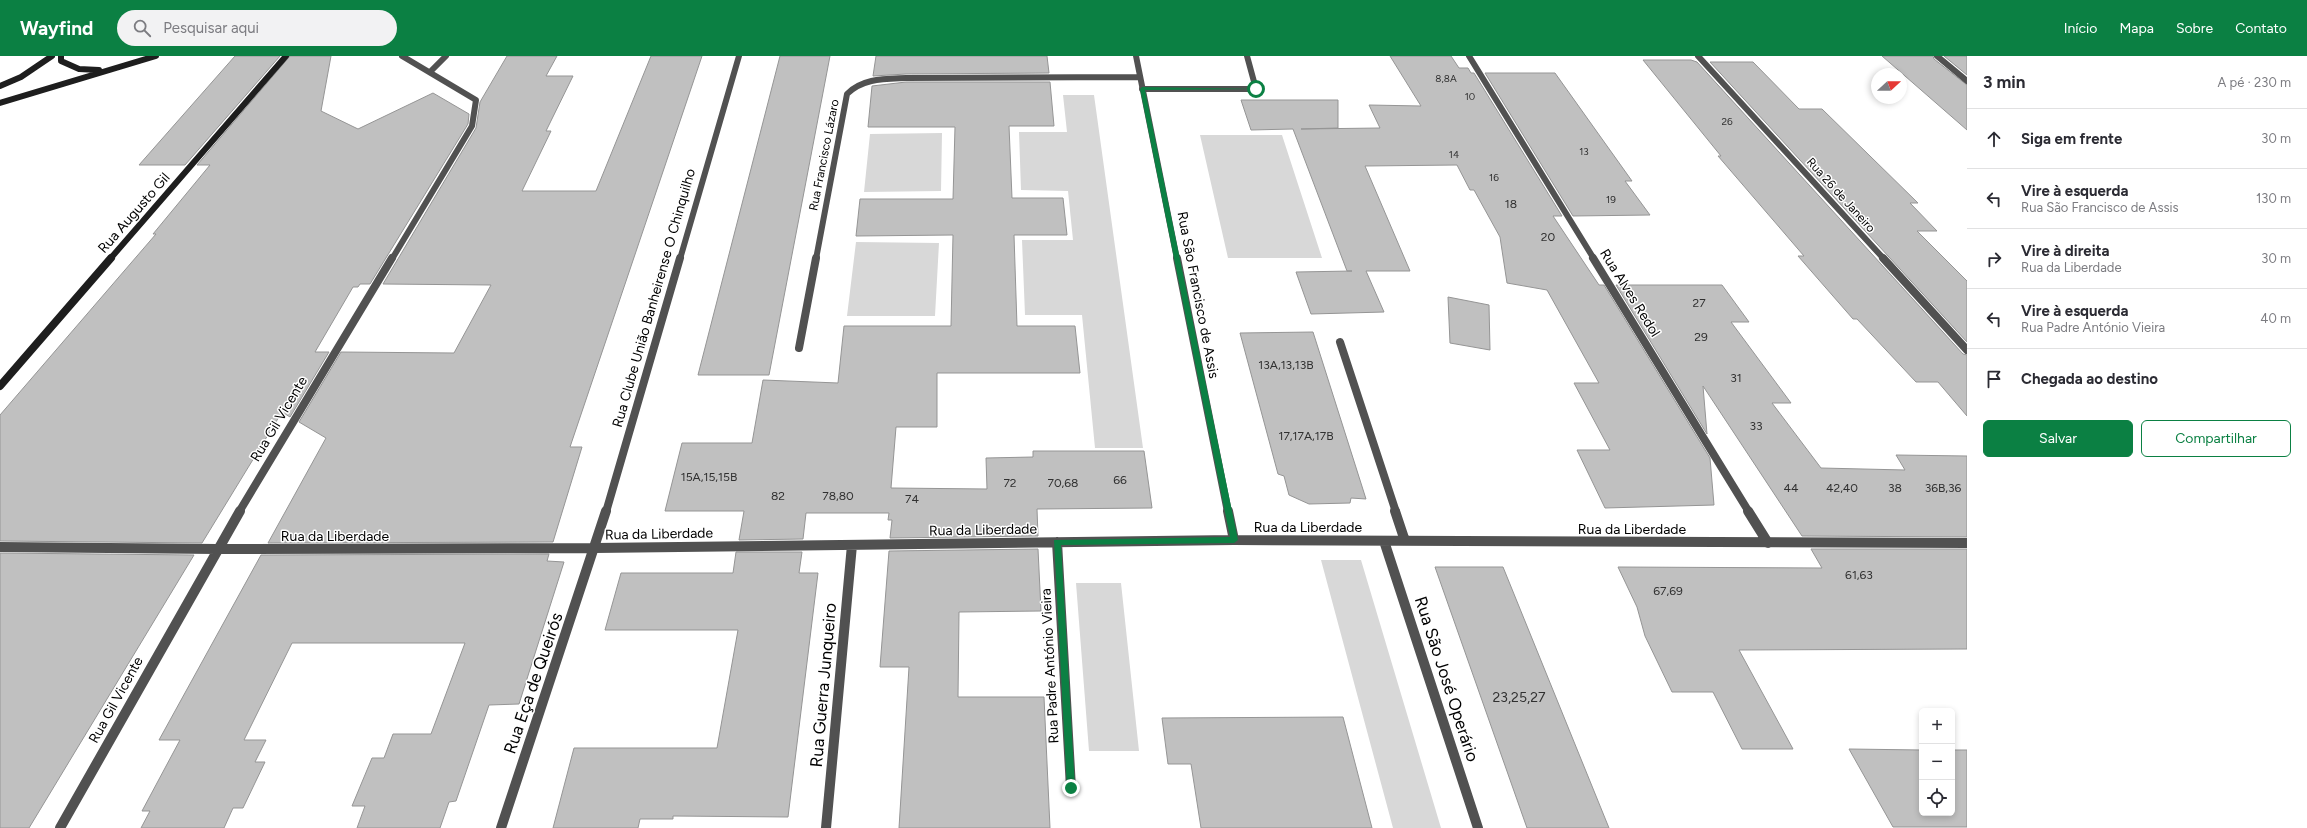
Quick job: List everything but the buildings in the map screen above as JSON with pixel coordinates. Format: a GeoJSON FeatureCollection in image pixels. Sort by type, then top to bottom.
{"type":"FeatureCollection","features":[{"type":"Feature","properties":{"kind":"main road"},"geometry":{"type":"LineString","coordinates":[[0,86],[21,77],[52,56]]}},
{"type":"Feature","properties":{"kind":"main road"},"geometry":{"type":"LineString","coordinates":[[61,56],[61,61],[76,69],[95,70],[124,67]]}},
{"type":"Feature","properties":{"kind":"main road"},"geometry":{"type":"LineString","coordinates":[[0,103],[68,82],[124,67],[156,56]]}},
{"type":"Feature","properties":{"kind":"main road","name":"Rua Augusto Gil"},"geometry":{"type":"LineString","coordinates":[[0,386],[286,56]]}},
{"type":"Feature","properties":{"kind":"street","name":"Rua Gil Vicente"},"geometry":{"type":"LineString","coordinates":[[60,828],[217,549],[472,126],[476,100],[402,56]]}},
{"type":"Feature","properties":{"kind":"street"},"geometry":{"type":"LineString","coordinates":[[430,72],[446,56]]}},
{"type":"Feature","properties":{"kind":"street","name":"Rua Clube União Banheirense O Chinquilho"},"geometry":{"type":"LineString","coordinates":[[595,548],[738,56]]}},
{"type":"Feature","properties":{"kind":"street","name":"Rua São Francisco de Assis"},"geometry":{"type":"LineString","coordinates":[[1136,56],[1234,540]]}},
{"type":"Feature","properties":{"kind":"street"},"geometry":{"type":"LineString","coordinates":[[1142,89],[1256,89],[1246,56]]}},
{"type":"Feature","properties":{"kind":"street","name":"Rua Alves Redol"},"geometry":{"type":"LineString","coordinates":[[1469,56],[1768,543]]}},
{"type":"Feature","properties":{"kind":"street","name":"Rua 26 de Janeiro"},"geometry":{"type":"LineString","coordinates":[[1698,56],[1967,350]]}},
{"type":"Feature","properties":{"kind":"street"},"geometry":{"type":"LineString","coordinates":[[1937,56],[1967,81]]}},
{"type":"Feature","properties":{"kind":"street","name":"Rua Francisco Lázaro"},"geometry":{"type":"LineString","coordinates":[[799,348],[847,94],[852,88],[872,81],[906,78],[1140,77]]}},
{"type":"Feature","properties":{"kind":"street"},"geometry":{"type":"LineString","coordinates":[[1340,342],[1405,541]]}},
{"type":"Feature","properties":{"kind":"street","name":"Rua da Liberdade"},"geometry":{"type":"LineString","coordinates":[[0,546],[217,549],[595,548],[1234,540],[1967,543]]}},
{"type":"Feature","properties":{"kind":"street","name":"Rua São José Operário"},"geometry":{"type":"LineString","coordinates":[[1384,541],[1478,828]]}},
{"type":"Feature","properties":{"kind":"street","name":"Rua Padre António Vieira"},"geometry":{"type":"LineString","coordinates":[[1057,542],[1071,788]]}},
{"type":"Feature","properties":{"kind":"street","name":"Rua Guerra Junqueiro"},"geometry":{"type":"LineString","coordinates":[[826,828],[852,545]]}},
{"type":"Feature","properties":{"kind":"street","name":"Rua Eça de Queirós"},"geometry":{"type":"LineString","coordinates":[[501,828],[595,548]]}},
{"type":"Feature","properties":{"kind":"shaded area"},"geometry":{"type":"Polygon","coordinates":[[[1063,95],[1094,95],[1143,448],[1095,448],[1082,315],[1025,315],[1022,240],[1073,240],[1068,191],[1021,190],[1019,132],[1067,132],[1063,95]]]}},
{"type":"Feature","properties":{"kind":"shaded area"},"geometry":{"type":"Polygon","coordinates":[[[942,133],[941,191],[864,192],[870,134],[942,133]]]}},
{"type":"Feature","properties":{"kind":"shaded area"},"geometry":{"type":"Polygon","coordinates":[[[1200,135],[1282,135],[1322,258],[1228,258],[1200,135]]]}},
{"type":"Feature","properties":{"kind":"shaded area"},"geometry":{"type":"Polygon","coordinates":[[[856,242],[939,243],[935,316],[847,316],[856,242]]]}},
{"type":"Feature","properties":{"kind":"shaded area"},"geometry":{"type":"Polygon","coordinates":[[[1321,560],[1361,560],[1441,828],[1393,828],[1321,560]]]}},
{"type":"Feature","properties":{"kind":"shaded area"},"geometry":{"type":"Polygon","coordinates":[[[1076,583],[1121,583],[1139,751],[1089,751],[1076,583]]]}},
{"type":"Feature","properties":{"kind":"route"},"geometry":{"type":"LineString","coordinates":[[1071,788],[1057,542],[1234,540],[1142,89],[1256,89]]}}]}
